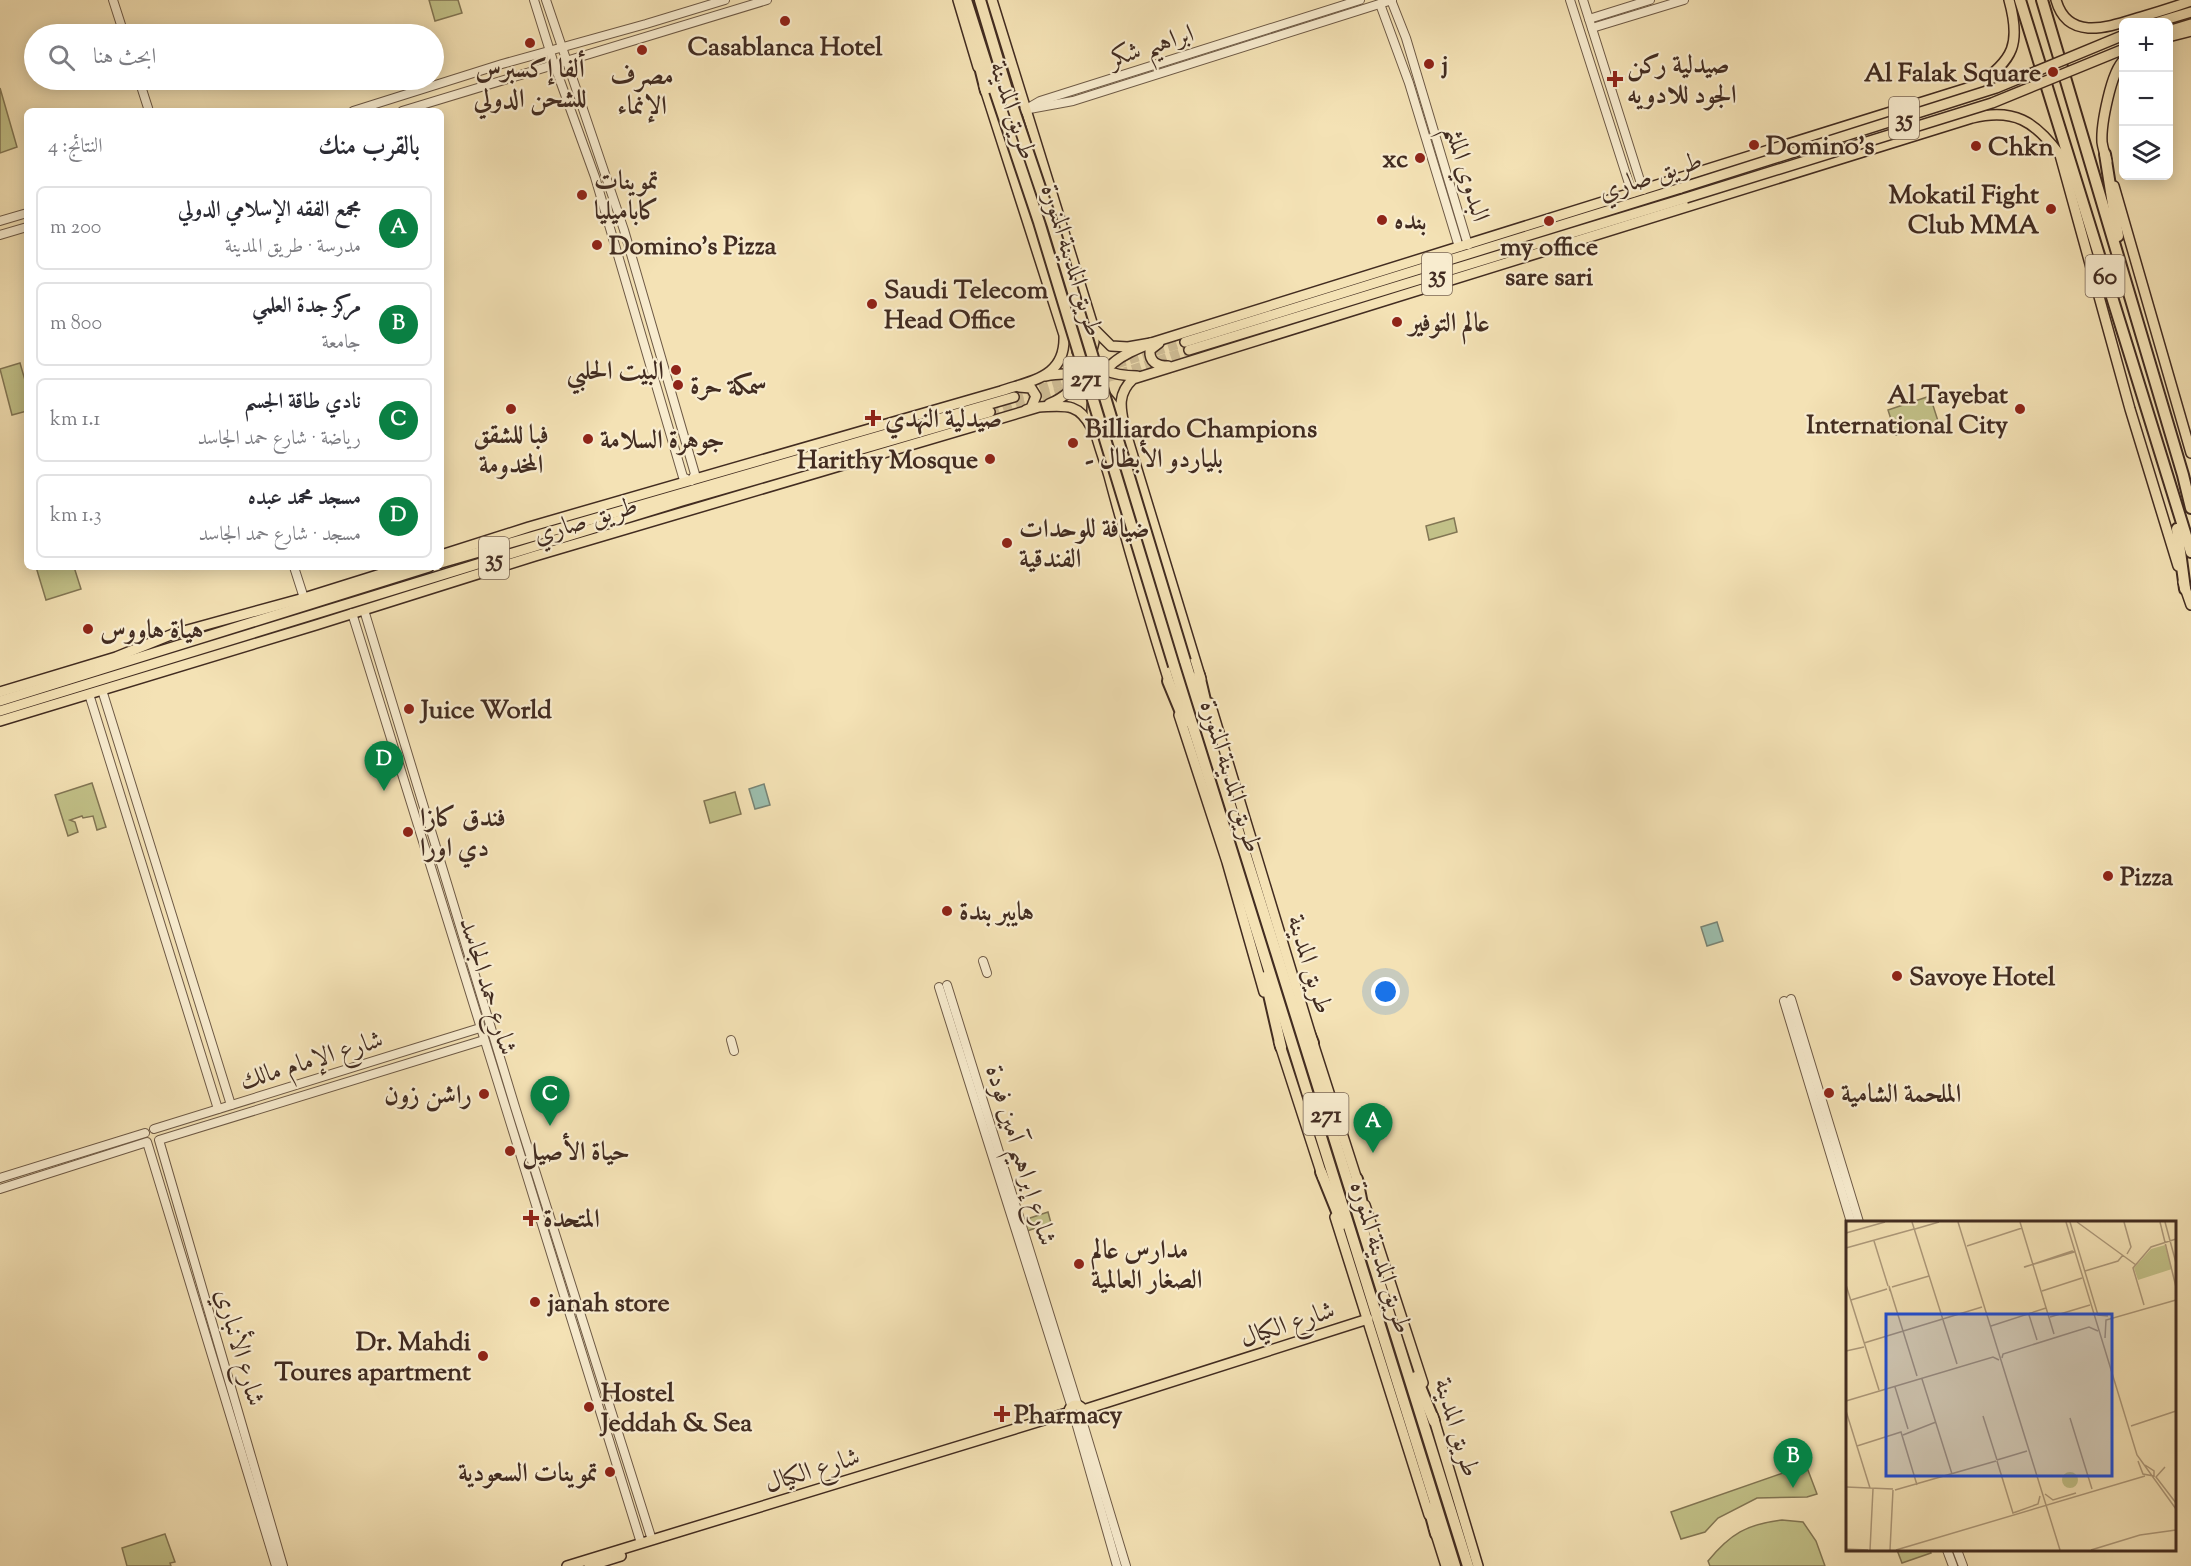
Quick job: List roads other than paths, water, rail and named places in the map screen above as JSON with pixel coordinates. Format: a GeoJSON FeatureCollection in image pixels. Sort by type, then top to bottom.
{"type":"FeatureCollection","features":[{"type":"Feature","properties":{"kind":"highway","name":"طريق المدينة المنورة"},"geometry":{"type":"LineString","coordinates":[[965,0],[990,91],[1039,222],[1174,666],[1455,1566]]}},
{"type":"Feature","properties":{"kind":"highway","name":"طريق المدينة المنورة"},"geometry":{"type":"LineString","coordinates":[[980,0],[1007,90],[1053,226],[1185,661],[1391,1320],[1475,1564]]}},
{"type":"Feature","properties":{"kind":"highway","name":"60"},"geometry":{"type":"LineString","coordinates":[[2020,0],[2191,552]]}},
{"type":"Feature","properties":{"kind":"highway","name":"60"},"geometry":{"type":"LineString","coordinates":[[2042,0],[2191,508]]}},
{"type":"Feature","properties":{"kind":"highway"},"geometry":{"type":"LineString","coordinates":[[2105,154],[2125,281]]}},
{"type":"Feature","properties":{"kind":"highway"},"geometry":{"type":"LineString","coordinates":[[2169,484],[2180,540],[2185,589]]}},
{"type":"Feature","properties":{"kind":"highway"},"geometry":{"type":"LineString","coordinates":[[1199,675],[1226,793]]}},
{"type":"Feature","properties":{"kind":"highway"},"geometry":{"type":"LineString","coordinates":[[1168,681],[1220,813]]}},
{"type":"Feature","properties":{"kind":"highway"},"geometry":{"type":"LineString","coordinates":[[1247,900],[1281,1047]]}},
{"type":"Feature","properties":{"kind":"highway"},"geometry":{"type":"LineString","coordinates":[[1278,958],[1313,1043]]}},
{"type":"Feature","properties":{"kind":"highway"},"geometry":{"type":"LineString","coordinates":[[1321,1172],[1371,1294]]}},
{"type":"Feature","properties":{"kind":"highway"},"geometry":{"type":"LineString","coordinates":[[1357,1179],[1372,1258]]}},
{"type":"Feature","properties":{"kind":"highway"},"geometry":{"type":"LineString","coordinates":[[1391,1320],[1434,1421]]}},
{"type":"Feature","properties":{"kind":"highway"},"geometry":{"type":"LineString","coordinates":[[1405,1408],[1436,1534]]}},
{"type":"Feature","properties":{"kind":"main road","name":"طريق المدينة"},"geometry":{"type":"LineString","coordinates":[[958,0],[990,91],[1064,335]]}},
{"type":"Feature","properties":{"kind":"main road","name":"طريق المدينة"},"geometry":{"type":"LineString","coordinates":[[980,0],[1024,110]]}},
{"type":"Feature","properties":{"kind":"main road","name":"طريق المدينة"},"geometry":{"type":"LineString","coordinates":[[992,0],[1024,110],[1094,329],[1094,342],[1089,361],[1077,383],[1062,399],[1039,407]]}},
{"type":"Feature","properties":{"kind":"main road"},"geometry":{"type":"LineString","coordinates":[[1194,359],[1164,366],[1155,364],[1151,360],[1150,352],[1153,346],[1186,342],[1464,246],[1977,85],[2001,66],[2012,48],[2016,27],[2009,0]]}},
{"type":"Feature","properties":{"kind":"main road"},"geometry":{"type":"LineString","coordinates":[[2055,0],[2062,13],[2079,26],[2093,29],[2108,27],[2191,1]]}},
{"type":"Feature","properties":{"kind":"main road"},"geometry":{"type":"LineString","coordinates":[[2171,18],[2191,12]]}},
{"type":"Feature","properties":{"kind":"main road"},"geometry":{"type":"LineString","coordinates":[[2173,30],[2191,24]]}},
{"type":"Feature","properties":{"kind":"main road"},"geometry":{"type":"LineString","coordinates":[[2173,36],[2191,31]]}},
{"type":"Feature","properties":{"kind":"main road","name":"طريق صاري"},"geometry":{"type":"LineString","coordinates":[[1186,342],[1996,88],[2119,38]]}},
{"type":"Feature","properties":{"kind":"main road","name":"طريق صاري"},"geometry":{"type":"LineString","coordinates":[[1186,342],[1686,198],[1992,103],[2119,51]]}},
{"type":"Feature","properties":{"kind":"main road"},"geometry":{"type":"LineString","coordinates":[[2119,65],[2113,79],[2102,141],[2191,453]]}},
{"type":"Feature","properties":{"kind":"main road"},"geometry":{"type":"LineString","coordinates":[[1126,432],[1120,403],[1127,385],[1132,380],[1972,118],[2003,114],[2029,123],[2050,141],[2060,155],[2130,409],[2191,605]]}},
{"type":"Feature","properties":{"kind":"main road"},"geometry":{"type":"LineString","coordinates":[[1058,317],[1070,333],[1080,335],[1085,321],[1086,304]]}},
{"type":"Feature","properties":{"kind":"main road"},"geometry":{"type":"LineString","coordinates":[[1094,329],[1111,346],[1128,347],[1151,343],[1186,342]]}},
{"type":"Feature","properties":{"kind":"main road"},"geometry":{"type":"LineString","coordinates":[[1064,335],[1089,361],[1106,372],[1137,376],[1160,371]]}},
{"type":"Feature","properties":{"kind":"main road"},"geometry":{"type":"LineString","coordinates":[[1045,376],[1060,360],[1064,348],[1064,335]]}},
{"type":"Feature","properties":{"kind":"main road","name":"طريق المدينة"},"geometry":{"type":"LineString","coordinates":[[1151,343],[1120,356],[1106,372],[1097,387],[1091,414],[1168,681],[1227,862],[1281,1047],[1446,1566]]}},
{"type":"Feature","properties":{"kind":"main road","name":"طريق المدينة"},"geometry":{"type":"LineString","coordinates":[[1001,391],[1060,373],[1080,377],[1097,387],[1117,410],[1126,432],[1313,1043],[1434,1421],[1475,1564]]}},
{"type":"Feature","properties":{"kind":"main road"},"geometry":{"type":"LineString","coordinates":[[444,554],[1001,391],[1024,386],[1031,388],[1036,396],[1031,408],[1013,416]]}},
{"type":"Feature","properties":{"kind":"main road","name":"طريق صاري"},"geometry":{"type":"LineString","coordinates":[[444,562],[1014,397]]}},
{"type":"Feature","properties":{"kind":"main road","name":"طريق صاري"},"geometry":{"type":"LineString","coordinates":[[0,721],[698,507],[1039,407],[1068,406],[1080,412],[1086,417],[1098,439]]}},
{"type":"Feature","properties":{"kind":"main road","name":"طريق صاري"},"geometry":{"type":"LineString","coordinates":[[0,711],[682,501],[990,412]]}},
{"type":"Feature","properties":{"kind":"main road"},"geometry":{"type":"LineString","coordinates":[[1098,439],[1105,416],[1115,420],[1126,432]]}},
{"type":"Feature","properties":{"kind":"main road"},"geometry":{"type":"LineString","coordinates":[[746,465],[783,464]]}},
{"type":"Feature","properties":{"kind":"main road"},"geometry":{"type":"LineString","coordinates":[[2183,475],[2191,496]]}},
{"type":"Feature","properties":{"kind":"main road"},"geometry":{"type":"LineString","coordinates":[[475,553],[499,537]]}},
{"type":"Feature","properties":{"kind":"main road"},"geometry":{"type":"LineString","coordinates":[[0,692],[116,657],[173,634],[304,598],[394,570]]}},
{"type":"Feature","properties":{"kind":"main road"},"geometry":{"type":"LineString","coordinates":[[0,701],[419,570]]}},
{"type":"Feature","properties":{"kind":"main road"},"geometry":{"type":"LineString","coordinates":[[159,650],[276,605]]}},
{"type":"Feature","properties":{"kind":"main road","name":"شارع الكيال"},"geometry":{"type":"LineString","coordinates":[[589,1566],[1368,1319]]}},
{"type":"Feature","properties":{"kind":"main road","name":"شارع الكيال"},"geometry":{"type":"LineString","coordinates":[[567,1566],[1076,1413]]}},
{"type":"Feature","properties":{"kind":"main road","name":"طريق المدينة"},"geometry":{"type":"LineString","coordinates":[[1430,1518],[1440,1566]]}},
{"type":"Feature","properties":{"kind":"street"},"geometry":{"type":"LineString","coordinates":[[113,0],[121,24]]}},
{"type":"Feature","properties":{"kind":"street"},"geometry":{"type":"LineString","coordinates":[[534,0],[554,64],[595,177],[683,477],[691,481],[695,474],[624,230],[546,0]]}},
{"type":"Feature","properties":{"kind":"street"},"geometry":{"type":"LineString","coordinates":[[444,82],[725,0]]}},
{"type":"Feature","properties":{"kind":"street"},"geometry":{"type":"LineString","coordinates":[[412,108],[767,0]]}},
{"type":"Feature","properties":{"kind":"street","name":"ابراهيم شكر"},"geometry":{"type":"LineString","coordinates":[[1024,110],[1040,101],[1144,74],[1360,0]]}},
{"type":"Feature","properties":{"kind":"street"},"geometry":{"type":"LineString","coordinates":[[1144,74],[1391,0]]}},
{"type":"Feature","properties":{"kind":"street","name":"البدوي الملثم"},"geometry":{"type":"LineString","coordinates":[[1391,0],[1406,38],[1464,246]]}},
{"type":"Feature","properties":{"kind":"street"},"geometry":{"type":"LineString","coordinates":[[1570,0],[1632,193]]}},
{"type":"Feature","properties":{"kind":"street"},"geometry":{"type":"LineString","coordinates":[[1583,0],[1643,190]]}},
{"type":"Feature","properties":{"kind":"street"},"geometry":{"type":"LineString","coordinates":[[1589,19],[1650,0]]}},
{"type":"Feature","properties":{"kind":"street"},"geometry":{"type":"LineString","coordinates":[[1592,28],[1684,0]]}},
{"type":"Feature","properties":{"kind":"street","name":"البدوي الملثم"},"geometry":{"type":"LineString","coordinates":[[1380,4],[1464,246]]}},
{"type":"Feature","properties":{"kind":"street"},"geometry":{"type":"LineString","coordinates":[[707,6],[711,17]]}},
{"type":"Feature","properties":{"kind":"street"},"geometry":{"type":"LineString","coordinates":[[142,90],[148,108]]}},
{"type":"Feature","properties":{"kind":"street"},"geometry":{"type":"LineString","coordinates":[[363,108],[420,90]]}},
{"type":"Feature","properties":{"kind":"street","name":"البدوي الملثم"},"geometry":{"type":"LineString","coordinates":[[1419,117],[1428,114]]}},
{"type":"Feature","properties":{"kind":"street"},"geometry":{"type":"LineString","coordinates":[[0,221],[24,214]]}},
{"type":"Feature","properties":{"kind":"street"},"geometry":{"type":"LineString","coordinates":[[0,235],[24,227]]}},
{"type":"Feature","properties":{"kind":"street"},"geometry":{"type":"LineString","coordinates":[[674,446],[686,442]]}},
{"type":"Feature","properties":{"kind":"street"},"geometry":{"type":"LineString","coordinates":[[295,570],[304,598]]}},
{"type":"Feature","properties":{"kind":"street","name":"شارع حمد الجاسد"},"geometry":{"type":"LineString","coordinates":[[364,610],[515,1107],[652,1540]]}},
{"type":"Feature","properties":{"kind":"street","name":"شارع حمد الجاسد"},"geometry":{"type":"LineString","coordinates":[[352,613],[641,1543]]}},
{"type":"Feature","properties":{"kind":"street"},"geometry":{"type":"LineString","coordinates":[[356,625],[359,620],[368,622]]}},
{"type":"Feature","properties":{"kind":"street"},"geometry":{"type":"LineString","coordinates":[[102,690],[231,1105]]}},
{"type":"Feature","properties":{"kind":"street"},"geometry":{"type":"LineString","coordinates":[[89,694],[218,1109]]}},
{"type":"Feature","properties":{"kind":"street"},"geometry":{"type":"LineString","coordinates":[[150,886],[162,882]]}},
{"type":"Feature","properties":{"kind":"street"},"geometry":{"type":"LineString","coordinates":[[983,961],[987,973]]}},
{"type":"Feature","properties":{"kind":"street","name":"شارع إبراهيم آمين فودة"},"geometry":{"type":"LineString","coordinates":[[943,986],[1112,1534]]}},
{"type":"Feature","properties":{"kind":"street"},"geometry":{"type":"LineString","coordinates":[[1851,1221],[1787,1000],[1860,1221]]}},
{"type":"Feature","properties":{"kind":"street","name":"شارع الإمام مالك"},"geometry":{"type":"LineString","coordinates":[[154,1129],[480,1028]]}},
{"type":"Feature","properties":{"kind":"street","name":"شارع الإمام مالك"},"geometry":{"type":"LineString","coordinates":[[159,1140],[484,1040]]}},
{"type":"Feature","properties":{"kind":"street"},"geometry":{"type":"LineString","coordinates":[[731,1040],[734,1051]]}},
{"type":"Feature","properties":{"kind":"street"},"geometry":{"type":"LineString","coordinates":[[202,1056],[214,1051]]}},
{"type":"Feature","properties":{"kind":"street"},"geometry":{"type":"LineString","coordinates":[[0,1178],[149,1129],[158,1132],[159,1140],[153,1144],[147,1142],[0,1189]]}},
{"type":"Feature","properties":{"kind":"street"},"geometry":{"type":"LineString","coordinates":[[145,1132],[144,1138],[147,1142]]}},
{"type":"Feature","properties":{"kind":"street","name":"شارع الأنباري"},"geometry":{"type":"LineString","coordinates":[[159,1140],[276,1566]]}},
{"type":"Feature","properties":{"kind":"street","name":"شارع الأنباري"},"geometry":{"type":"LineString","coordinates":[[147,1142],[283,1566]]}},
{"type":"Feature","properties":{"kind":"street"},"geometry":{"type":"LineString","coordinates":[[1112,1534],[1117,1566]]}},
{"type":"Feature","properties":{"kind":"street"},"geometry":{"type":"LineString","coordinates":[[1112,1534],[1126,1566]]}},
{"type":"Feature","properties":{"kind":"street"},"geometry":{"type":"LineString","coordinates":[[1947,1551],[1953,1566]]}},
{"type":"Feature","properties":{"kind":"street"},"geometry":{"type":"LineString","coordinates":[[1957,1551],[1963,1566]]}},
{"type":"Feature","properties":{"kind":"tunnel"},"geometry":{"type":"LineString","coordinates":[[1014,397],[1185,342]]}},
{"type":"Feature","properties":{"kind":"tunnel"},"geometry":{"type":"LineString","coordinates":[[990,412],[1113,376],[1189,350]]}},
{"type":"Feature","properties":{"kind":"place","name":"Casablanca Hotel"},"geometry":{"type":"Point","coordinates":[785,21]}},
{"type":"Feature","properties":{"kind":"place","name":"ألفا إكسبرس للشحن الدولي"},"geometry":{"type":"Point","coordinates":[530,43]}},
{"type":"Feature","properties":{"kind":"place","name":"مصرف الإنماء"},"geometry":{"type":"Point","coordinates":[642,50]}},
{"type":"Feature","properties":{"kind":"place","name":"j"},"geometry":{"type":"Point","coordinates":[1429,64]}},
{"type":"Feature","properties":{"kind":"place","name":"Al Falak Square"},"geometry":{"type":"Point","coordinates":[2053,72]}},
{"type":"Feature","properties":{"kind":"place","name":"صيدلية ركن الجود للادويه"},"geometry":{"type":"Point","coordinates":[1615,79]}},
{"type":"Feature","properties":{"kind":"place","name":"Domino's"},"geometry":{"type":"Point","coordinates":[1754,145]}},
{"type":"Feature","properties":{"kind":"place","name":"Chkn"},"geometry":{"type":"Point","coordinates":[1976,146]}},
{"type":"Feature","properties":{"kind":"place","name":"xc"},"geometry":{"type":"Point","coordinates":[1420,158]}},
{"type":"Feature","properties":{"kind":"place","name":"تموينات كاباميليا"},"geometry":{"type":"Point","coordinates":[582,195]}},
{"type":"Feature","properties":{"kind":"place","name":"Mokatil Fight Club MMA"},"geometry":{"type":"Point","coordinates":[2051,209]}},
{"type":"Feature","properties":{"kind":"place","name":"بنده"},"geometry":{"type":"Point","coordinates":[1382,220]}},
{"type":"Feature","properties":{"kind":"place","name":"my office sare sari"},"geometry":{"type":"Point","coordinates":[1549,221]}},
{"type":"Feature","properties":{"kind":"place","name":"Domino's Pizza"},"geometry":{"type":"Point","coordinates":[597,245]}},
{"type":"Feature","properties":{"kind":"place","name":"Saudi Telecom Head Office"},"geometry":{"type":"Point","coordinates":[872,304]}},
{"type":"Feature","properties":{"kind":"place","name":"عالم التوفير"},"geometry":{"type":"Point","coordinates":[1397,322]}},
{"type":"Feature","properties":{"kind":"place","name":"البيت الحلبي"},"geometry":{"type":"Point","coordinates":[676,370]}},
{"type":"Feature","properties":{"kind":"place","name":"سمكة حرة"},"geometry":{"type":"Point","coordinates":[678,385]}},
{"type":"Feature","properties":{"kind":"place","name":"فبا للشقق المخدومة"},"geometry":{"type":"Point","coordinates":[511,409]}},
{"type":"Feature","properties":{"kind":"place","name":"Al Tayebat International City"},"geometry":{"type":"Point","coordinates":[2020,409]}},
{"type":"Feature","properties":{"kind":"place","name":"صيدلية النهدي"},"geometry":{"type":"Point","coordinates":[873,418]}},
{"type":"Feature","properties":{"kind":"place","name":"جوهرة السلامة"},"geometry":{"type":"Point","coordinates":[588,439]}},
{"type":"Feature","properties":{"kind":"place","name":"Billiardo Champions - بلياردو الأبطال"},"geometry":{"type":"Point","coordinates":[1073,443]}},
{"type":"Feature","properties":{"kind":"place","name":"Harithy Mosque"},"geometry":{"type":"Point","coordinates":[990,459]}},
{"type":"Feature","properties":{"kind":"place","name":"ضيافة للوحدات الفندقية"},"geometry":{"type":"Point","coordinates":[1007,543]}},
{"type":"Feature","properties":{"kind":"place","name":"هياة هاووس"},"geometry":{"type":"Point","coordinates":[88,629]}},
{"type":"Feature","properties":{"kind":"place","name":"Juice World"},"geometry":{"type":"Point","coordinates":[409,709]}},
{"type":"Feature","properties":{"kind":"place","name":"مسجد محمد عبده"},"geometry":{"type":"Point","coordinates":[384,791]}},
{"type":"Feature","properties":{"kind":"place","name":"فندق كازا دي اورا"},"geometry":{"type":"Point","coordinates":[408,832]}},
{"type":"Feature","properties":{"kind":"place","name":"Pizza"},"geometry":{"type":"Point","coordinates":[2108,876]}},
{"type":"Feature","properties":{"kind":"place","name":"هايبر بندة"},"geometry":{"type":"Point","coordinates":[947,911]}},
{"type":"Feature","properties":{"kind":"place","name":"Savoye Hotel"},"geometry":{"type":"Point","coordinates":[1897,976]}},
{"type":"Feature","properties":{"kind":"place","name":"الملحمة الشامية"},"geometry":{"type":"Point","coordinates":[1829,1093]}},
{"type":"Feature","properties":{"kind":"place","name":"راشن زون"},"geometry":{"type":"Point","coordinates":[484,1094]}},
{"type":"Feature","properties":{"kind":"place","name":"نادي طاقة الجسم"},"geometry":{"type":"Point","coordinates":[550,1126]}},
{"type":"Feature","properties":{"kind":"place","name":"حياة الأصيل"},"geometry":{"type":"Point","coordinates":[510,1151]}},
{"type":"Feature","properties":{"kind":"place","name":"مجمع الفقه الإسلامي الدولي"},"geometry":{"type":"Point","coordinates":[1373,1153]}},
{"type":"Feature","properties":{"kind":"place","name":"المتحدة"},"geometry":{"type":"Point","coordinates":[531,1218]}},
{"type":"Feature","properties":{"kind":"place","name":"مدارس عالم الصغار العالمية"},"geometry":{"type":"Point","coordinates":[1079,1264]}},
{"type":"Feature","properties":{"kind":"place","name":"janah store"},"geometry":{"type":"Point","coordinates":[535,1302]}},
{"type":"Feature","properties":{"kind":"place","name":"Dr. Mahdi Toures apartment"},"geometry":{"type":"Point","coordinates":[483,1356]}},
{"type":"Feature","properties":{"kind":"place","name":"Hostel Jeddah & Sea"},"geometry":{"type":"Point","coordinates":[589,1407]}},
{"type":"Feature","properties":{"kind":"place","name":"Pharmacy"},"geometry":{"type":"Point","coordinates":[1002,1414]}},
{"type":"Feature","properties":{"kind":"place","name":"تموينات السعودية"},"geometry":{"type":"Point","coordinates":[610,1472]}},
{"type":"Feature","properties":{"kind":"place","name":"مركز جدة العلمي"},"geometry":{"type":"Point","coordinates":[1793,1488]}}]}
